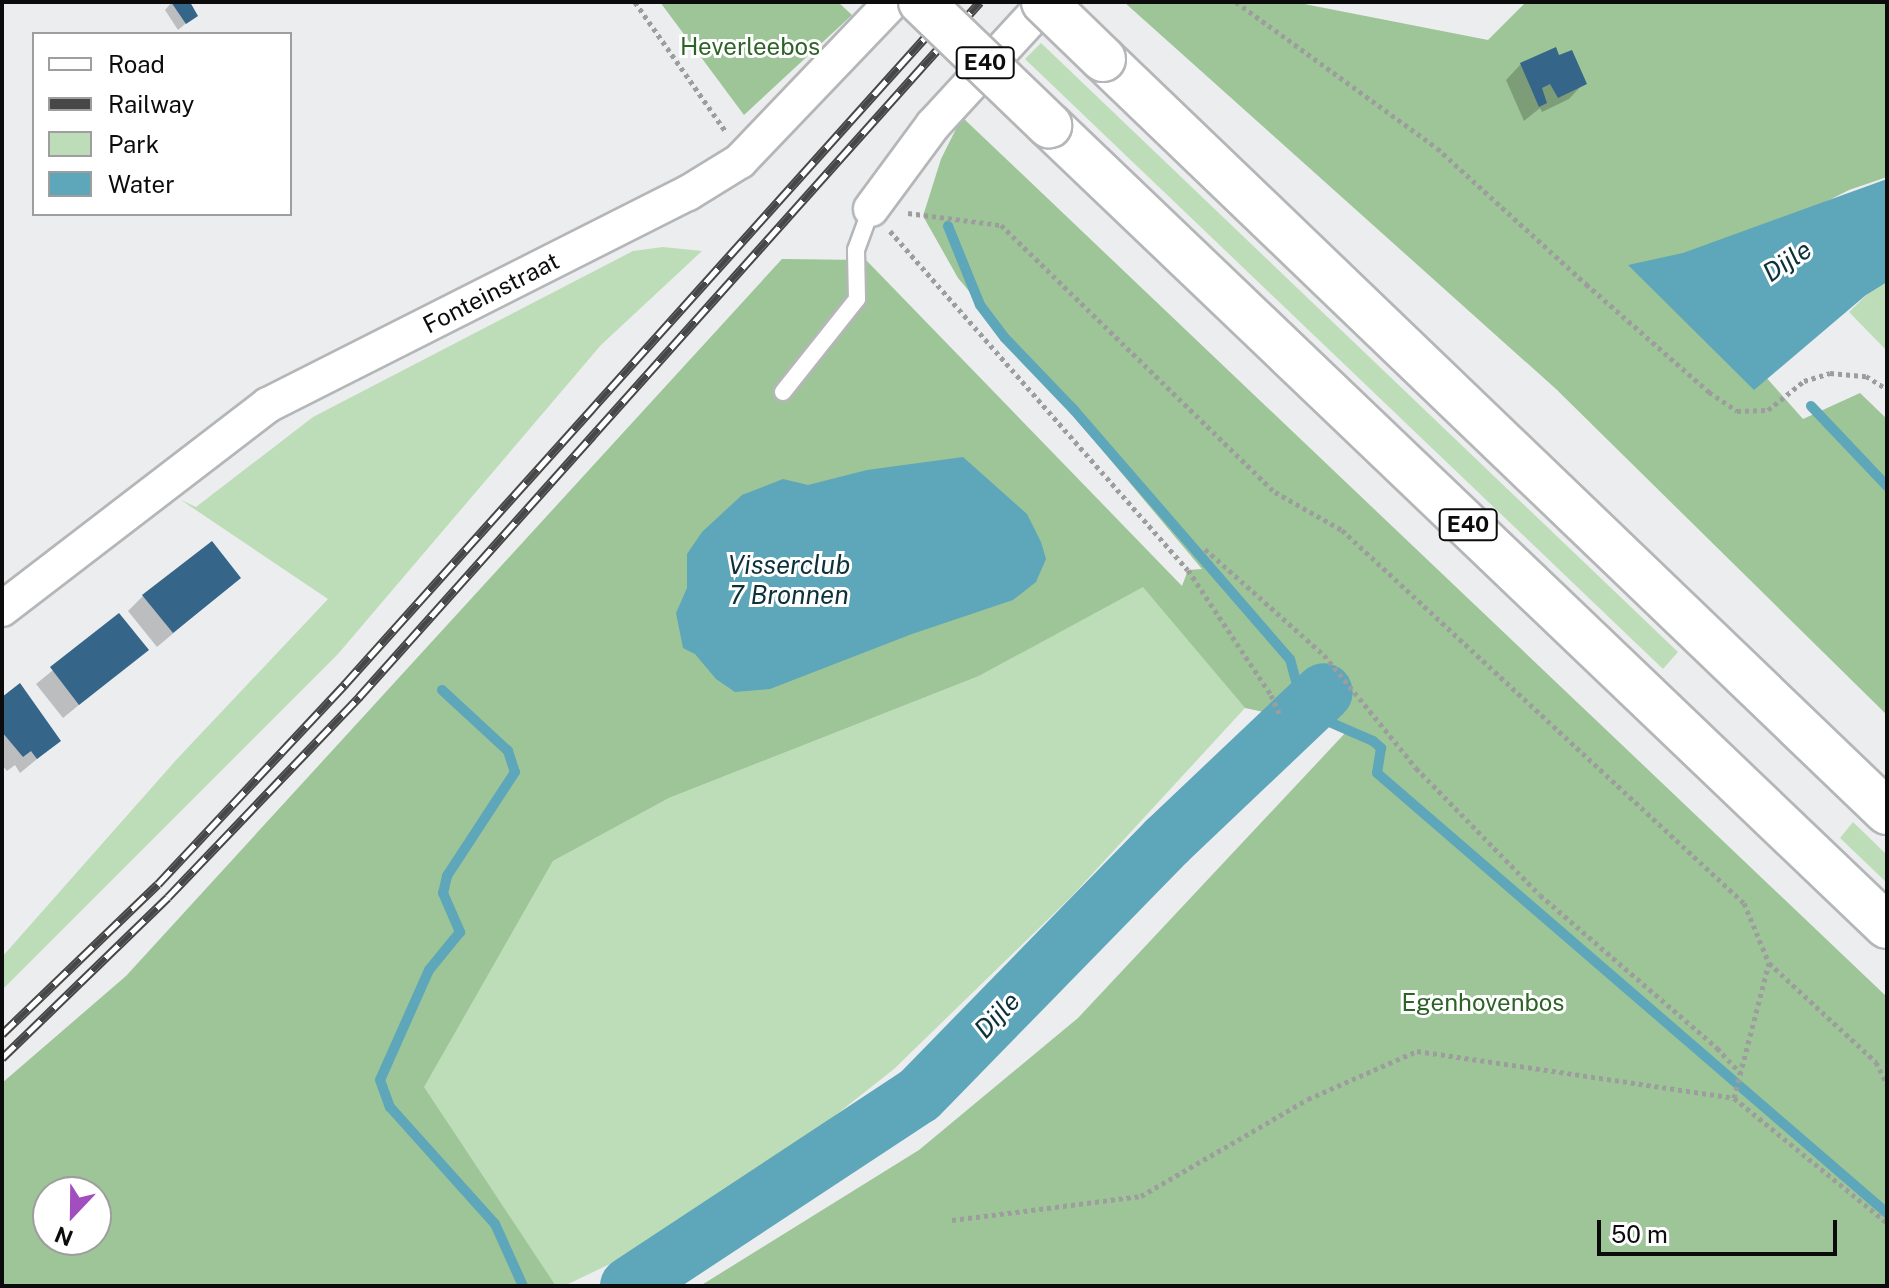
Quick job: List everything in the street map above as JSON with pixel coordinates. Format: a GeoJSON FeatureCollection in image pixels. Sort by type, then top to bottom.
{"type":"FeatureCollection","features":[{"type":"Feature","properties":{"kind":"highway","name":"E40"},"geometry":{"type":"LineString","coordinates":[[921,2],[1887,926]]}},
{"type":"Feature","properties":{"kind":"highway"},"geometry":{"type":"LineString","coordinates":[[1045,2],[1887,812]]}},
{"type":"Feature","properties":{"kind":"street","name":"Fonteinstraat"},"geometry":{"type":"LineString","coordinates":[[2,609],[268,405],[688,193],[740,161],[892,2]]}},
{"type":"Feature","properties":{"kind":"street"},"geometry":{"type":"LineString","coordinates":[[871,209],[933,125],[1045,2]]}},
{"type":"Feature","properties":{"kind":"lane"},"geometry":{"type":"LineString","coordinates":[[783,392],[857,299],[856,250],[871,209]]}},
{"type":"Feature","properties":{"kind":"path"},"geometry":{"type":"LineString","coordinates":[[635,2],[721,124],[740,161]]}},
{"type":"Feature","properties":{"kind":"path"},"geometry":{"type":"LineString","coordinates":[[1236,2],[1437,148],[1620,314],[1709,392],[1737,411],[1768,410],[1804,381],[1830,373],[1866,376],[1887,389]]}},
{"type":"Feature","properties":{"kind":"path"},"geometry":{"type":"LineString","coordinates":[[871,209],[1188,570],[1271,695],[1280,715]]}},
{"type":"Feature","properties":{"kind":"path"},"geometry":{"type":"LineString","coordinates":[[871,209],[1001,225],[1275,492],[1342,530],[1744,903],[1769,963],[1887,1071]]}},
{"type":"Feature","properties":{"kind":"path"},"geometry":{"type":"LineString","coordinates":[[1205,549],[1324,655],[1383,730],[1437,791],[1540,895],[1717,1048],[1741,1076]]}},
{"type":"Feature","properties":{"kind":"path"},"geometry":{"type":"LineString","coordinates":[[1734,1097],[1769,963]]}},
{"type":"Feature","properties":{"kind":"path"},"geometry":{"type":"LineString","coordinates":[[952,1220],[1141,1196],[1308,1099],[1417,1051],[1734,1097],[1887,1223]]}},
{"type":"Feature","properties":{"kind":"path"},"geometry":{"type":"LineString","coordinates":[[1876,1062],[1887,1085]]}},
{"type":"Feature","properties":{"kind":"green space","name":"Heverleebos"},"geometry":{"type":"Polygon","coordinates":[[[660,2],[838,2],[852,15],[744,115],[660,2]]]}},
{"type":"Feature","properties":{"kind":"green space"},"geometry":{"type":"Polygon","coordinates":[[[1124,2],[1294,2],[1488,40],[1526,2],[1887,2],[1887,177],[1849,190],[1677,277],[1803,419],[1860,393],[1887,419],[1887,715],[1556,389],[1124,2]]]}},
{"type":"Feature","properties":{"kind":"green space"},"geometry":{"type":"Polygon","coordinates":[[[1041,43],[1678,652],[1663,669],[1025,59],[1041,43]]]}},
{"type":"Feature","properties":{"kind":"green space","name":"Egenhovenbos"},"geometry":{"type":"Polygon","coordinates":[[[962,117],[1887,997],[1887,1286],[700,1286],[919,1150],[1078,1018],[1348,730],[1245,708],[1143,587],[979,676],[669,798],[553,861],[424,1087],[556,1286],[2,1286],[2,1083],[126,976],[782,259],[866,260],[1182,586],[1188,570],[1202,569],[958,278],[923,216],[941,159],[962,117]]]}},
{"type":"Feature","properties":{"kind":"green space"},"geometry":{"type":"Polygon","coordinates":[[[663,247],[702,251],[601,345],[338,654],[2,990],[2,957],[177,759],[328,599],[181,500],[196,507],[313,417],[633,251],[663,247]]]}},
{"type":"Feature","properties":{"kind":"green space"},"geometry":{"type":"Polygon","coordinates":[[[1887,275],[1887,351],[1849,312],[1887,275]]]}},
{"type":"Feature","properties":{"kind":"green space"},"geometry":{"type":"Polygon","coordinates":[[[1143,586],[1245,708],[1071,897],[894,1069],[704,1219],[564,1286],[556,1286],[423,1087],[553,861],[669,798],[979,676],[1143,586]]]}},
{"type":"Feature","properties":{"kind":"green space"},"geometry":{"type":"Polygon","coordinates":[[[1853,822],[1887,855],[1887,883],[1840,838],[1853,822]]]}},
{"type":"Feature","properties":{"kind":"water"},"geometry":{"type":"Polygon","coordinates":[[[1887,179],[1887,282],[1866,295],[1754,390],[1628,265],[1683,253],[1887,179]]]}},
{"type":"Feature","properties":{"kind":"water","name":"Visserclub 7 Bronnen"},"geometry":{"type":"Polygon","coordinates":[[[963,457],[1027,514],[1041,542],[1046,559],[1036,582],[1013,600],[912,634],[770,689],[735,692],[716,679],[695,654],[683,648],[676,613],[687,588],[687,554],[702,532],[742,495],[783,479],[808,485],[867,470],[963,457]]]}},
{"type":"Feature","properties":{"kind":"building"},"geometry":{"type":"Polygon","coordinates":[[[171,2],[190,2],[198,16],[186,24],[171,2]]]}},
{"type":"Feature","properties":{"kind":"building"},"geometry":{"type":"Polygon","coordinates":[[[1556,47],[1559,55],[1572,50],[1587,84],[1558,98],[1550,84],[1542,88],[1547,103],[1539,107],[1520,63],[1556,47]]]}},
{"type":"Feature","properties":{"kind":"building"},"geometry":{"type":"Polygon","coordinates":[[[212,541],[241,578],[173,633],[142,595],[212,541]]]}},
{"type":"Feature","properties":{"kind":"building"},"geometry":{"type":"Polygon","coordinates":[[[119,613],[149,650],[79,705],[50,667],[119,613]]]}},
{"type":"Feature","properties":{"kind":"building"},"geometry":{"type":"Polygon","coordinates":[[[20,683],[61,741],[37,759],[31,751],[23,757],[2,732],[2,697],[20,683]]]}},
{"type":"Feature","properties":{"kind":"waterway"},"geometry":{"type":"LineString","coordinates":[[948,226],[980,305],[1005,338],[1074,410],[1290,659],[1304,711],[1373,741],[1381,748],[1377,773],[1887,1213]]}},
{"type":"Feature","properties":{"kind":"waterway"},"geometry":{"type":"LineString","coordinates":[[1811,406],[1887,486]]}},
{"type":"Feature","properties":{"kind":"waterway"},"geometry":{"type":"LineString","coordinates":[[442,690],[508,751],[515,772],[447,876],[443,893],[460,932],[429,970],[380,1080],[390,1107],[495,1224],[523,1286]]}},
{"type":"Feature","properties":{"kind":"waterway","name":"Dijle"},"geometry":{"type":"LineString","coordinates":[[629,1286],[919,1095],[1167,841],[1324,692]]}},
{"type":"Feature","properties":{"kind":"railway"},"geometry":{"type":"LineString","coordinates":[[2,1034],[158,884],[345,684],[957,2]]}},
{"type":"Feature","properties":{"kind":"railway"},"geometry":{"type":"LineString","coordinates":[[2,1058],[168,897],[359,697],[980,2]]}}]}
